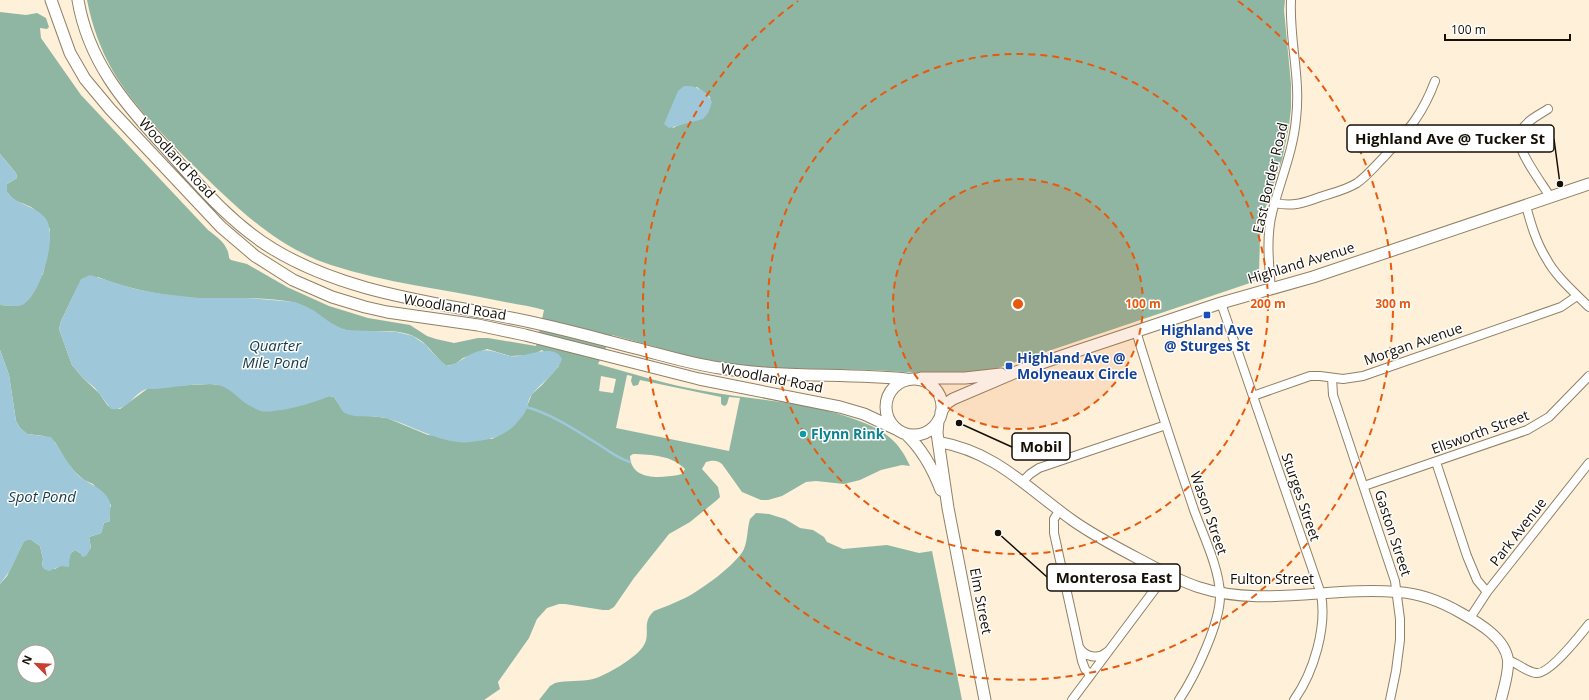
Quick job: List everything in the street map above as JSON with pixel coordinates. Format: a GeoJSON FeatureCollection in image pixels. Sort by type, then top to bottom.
{"type":"FeatureCollection","features":[{"type":"Feature","properties":{"kind":"main road","name":"Woodland Road"},"geometry":{"type":"LineString","coordinates":[[51,0],[67,45],[85,79],[110,109],[221,228],[255,256],[289,277],[332,297],[365,307],[387,312],[478,325],[576,347],[699,379],[840,406],[864,414],[901,432]]}},
{"type":"Feature","properties":{"kind":"main road","name":"Woodland Road"},"geometry":{"type":"LineString","coordinates":[[78,0],[85,28],[96,57],[111,83],[133,113],[217,204],[248,232],[289,258],[316,271],[388,294],[509,317],[695,364],[730,370],[780,374],[866,376],[906,379]]}},
{"type":"Feature","properties":{"kind":"main road"},"geometry":{"type":"LineString","coordinates":[[85,79],[102,69]]}},
{"type":"Feature","properties":{"kind":"main road","name":"Highland Avenue"},"geometry":{"type":"LineString","coordinates":[[940,417],[947,403],[953,399],[1021,370],[1221,303],[1313,277],[1589,184]]}},
{"type":"Feature","properties":{"kind":"main road"},"geometry":{"type":"LineString","coordinates":[[576,347],[580,334]]}},
{"type":"Feature","properties":{"kind":"main road","name":"Highland Avenue"},"geometry":{"type":"LineString","coordinates":[[918,378],[981,377],[1021,370]]}},
{"type":"Feature","properties":{"kind":"main road"},"geometry":{"type":"LineString","coordinates":[[918,378],[927,381],[936,389],[941,399],[940,417],[929,430],[922,434],[901,432],[889,422],[885,404],[891,389],[897,384],[906,379],[918,378]]}},
{"type":"Feature","properties":{"kind":"main road","name":"Elm Street"},"geometry":{"type":"LineString","coordinates":[[940,417],[939,442],[948,508],[985,700]]}},
{"type":"Feature","properties":{"kind":"main road","name":"Elm Street"},"geometry":{"type":"LineString","coordinates":[[901,432],[920,449],[933,470],[948,508]]}},
{"type":"Feature","properties":{"kind":"street","name":"East Border Road"},"geometry":{"type":"LineString","coordinates":[[1271,289],[1268,247],[1270,226],[1275,203],[1289,157],[1297,116],[1296,66],[1291,22],[1291,0]]}},
{"type":"Feature","properties":{"kind":"street"},"geometry":{"type":"LineString","coordinates":[[1275,203],[1290,205],[1299,204],[1347,188],[1361,180],[1399,140],[1419,116],[1425,106],[1435,81]]}},
{"type":"Feature","properties":{"kind":"street"},"geometry":{"type":"LineString","coordinates":[[1548,109],[1526,124],[1520,133],[1519,139],[1520,146],[1528,161],[1551,198]]}},
{"type":"Feature","properties":{"kind":"street"},"geometry":{"type":"LineString","coordinates":[[1526,206],[1536,239],[1545,258],[1556,273],[1589,307]]}},
{"type":"Feature","properties":{"kind":"street","name":"Morgan Avenue"},"geometry":{"type":"LineString","coordinates":[[1253,396],[1310,376],[1318,375],[1348,379],[1363,376],[1560,306],[1577,296]]}},
{"type":"Feature","properties":{"kind":"street","name":"Sturges Street"},"geometry":{"type":"LineString","coordinates":[[1221,303],[1321,594],[1322,614],[1315,656],[1308,677],[1294,700]]}},
{"type":"Feature","properties":{"kind":"street","name":"Wason Street"},"geometry":{"type":"LineString","coordinates":[[1136,331],[1166,425],[1213,562],[1220,593],[1218,611],[1212,631],[1197,667],[1179,700]]}},
{"type":"Feature","properties":{"kind":"street","name":"Ellsworth Street"},"geometry":{"type":"LineString","coordinates":[[1364,486],[1519,433],[1535,426],[1548,417],[1589,376]]}},
{"type":"Feature","properties":{"kind":"street","name":"Gaston Street"},"geometry":{"type":"LineString","coordinates":[[1332,378],[1333,395],[1393,572],[1397,592],[1400,640],[1390,700]]}},
{"type":"Feature","properties":{"kind":"street"},"geometry":{"type":"LineString","coordinates":[[1022,482],[1039,468],[1166,425]]}},
{"type":"Feature","properties":{"kind":"street","name":"Fulton Street"},"geometry":{"type":"LineString","coordinates":[[939,442],[964,448],[986,457],[1001,466],[1059,511],[1109,544],[1166,573],[1198,587],[1234,595],[1274,596],[1397,592],[1415,595],[1436,601],[1470,618],[1498,641],[1505,651],[1508,660]]}},
{"type":"Feature","properties":{"kind":"street"},"geometry":{"type":"LineString","coordinates":[[1436,462],[1467,556],[1477,580],[1487,592]]}},
{"type":"Feature","properties":{"kind":"street","name":"Park Avenue"},"geometry":{"type":"LineString","coordinates":[[1470,618],[1487,592],[1589,463]]}},
{"type":"Feature","properties":{"kind":"street"},"geometry":{"type":"LineString","coordinates":[[1059,511],[1054,519],[1053,526],[1059,560],[1078,645],[1084,666],[1090,675]]}},
{"type":"Feature","properties":{"kind":"street"},"geometry":{"type":"LineString","coordinates":[[1072,700],[1166,573]]}},
{"type":"Feature","properties":{"kind":"street"},"geometry":{"type":"LineString","coordinates":[[1501,700],[1506,680],[1508,660],[1534,673],[1543,672],[1563,654],[1589,624]]}},
{"type":"Feature","properties":{"kind":"street"},"geometry":{"type":"LineString","coordinates":[[1078,645],[1082,652],[1091,656],[1102,656],[1110,649]]}},
{"type":"Feature","properties":{"kind":"green space"},"geometry":{"type":"Polygon","coordinates":[[[87,0],[1285,0],[1284,10],[1291,84],[1291,108],[1282,160],[1263,215],[1260,237],[1259,274],[1255,280],[1250,283],[986,372],[946,375],[875,370],[766,368],[738,365],[693,357],[612,335],[598,364],[691,389],[784,402],[843,415],[880,430],[893,440],[899,447],[910,466],[902,465],[881,470],[860,480],[844,484],[816,481],[806,482],[782,496],[768,500],[761,500],[742,492],[722,464],[715,461],[706,462],[702,469],[718,487],[720,497],[690,522],[669,534],[634,578],[614,607],[609,610],[603,610],[559,604],[547,608],[537,619],[529,638],[498,682],[500,689],[484,700],[0,700],[0,584],[7,576],[24,541],[30,539],[40,546],[43,559],[42,566],[55,569],[69,561],[70,555],[75,550],[80,553],[91,548],[89,537],[101,533],[104,523],[110,521],[109,512],[111,505],[93,484],[84,480],[75,472],[66,461],[55,442],[44,436],[27,434],[20,428],[16,421],[9,375],[0,350],[0,305],[17,306],[43,274],[49,245],[50,229],[34,209],[16,200],[7,192],[7,184],[17,178],[16,173],[0,154],[0,12],[26,15],[37,13],[46,18],[49,27],[47,29],[40,28],[41,38],[81,95],[208,230],[225,245],[231,260],[247,264],[287,287],[329,306],[368,318],[410,325],[427,336],[454,343],[478,338],[488,338],[536,346],[544,310],[373,277],[331,265],[311,257],[274,236],[256,223],[224,195],[172,144],[131,98],[109,65],[94,29],[87,0]],[[697,87],[673,104],[668,117],[673,128],[704,117],[708,113],[710,97],[697,87]],[[98,277],[78,286],[61,321],[59,329],[72,365],[99,393],[108,406],[120,409],[147,389],[210,384],[222,385],[234,392],[250,405],[261,410],[268,411],[299,405],[329,396],[334,397],[344,412],[357,416],[387,418],[428,435],[492,439],[508,430],[525,411],[532,394],[559,366],[542,350],[533,355],[510,356],[487,349],[463,358],[455,364],[446,366],[424,343],[411,335],[393,331],[364,332],[346,330],[332,324],[306,307],[292,302],[257,298],[207,299],[179,297],[138,290],[98,277]],[[627,375],[616,428],[729,451],[740,398],[729,397],[725,406],[721,403],[721,397],[640,380],[638,385],[633,386],[631,381],[632,376],[627,375]],[[601,376],[599,391],[613,393],[616,379],[601,376]],[[633,454],[630,456],[635,470],[648,476],[663,477],[682,474],[685,469],[680,464],[668,458],[633,454]]]}},
{"type":"Feature","properties":{"kind":"green space"},"geometry":{"type":"Polygon","coordinates":[[[756,513],[769,514],[785,519],[800,528],[813,530],[824,537],[827,542],[843,549],[887,545],[919,553],[932,551],[962,700],[539,700],[550,686],[555,683],[593,679],[613,670],[641,650],[646,641],[647,624],[650,615],[654,611],[692,594],[727,569],[744,549],[750,519],[756,513]]]}},
{"type":"Feature","properties":{"kind":"water"},"geometry":{"type":"Polygon","coordinates":[[[684,86],[701,90],[710,98],[712,102],[708,113],[703,119],[669,128],[664,124],[678,91],[684,86]]]}},
{"type":"Feature","properties":{"kind":"water"},"geometry":{"type":"Polygon","coordinates":[[[0,154],[16,173],[17,178],[7,184],[7,192],[11,197],[42,214],[49,227],[49,250],[42,277],[30,298],[24,304],[19,306],[0,305],[0,154]]]}},
{"type":"Feature","properties":{"kind":"water","name":"Quarter Mile Pond"},"geometry":{"type":"Polygon","coordinates":[[[90,275],[135,289],[163,294],[199,298],[247,298],[295,302],[313,310],[331,323],[345,330],[397,332],[413,336],[426,345],[446,366],[455,364],[475,352],[483,350],[510,356],[552,351],[558,354],[562,359],[552,374],[531,396],[525,412],[515,425],[507,432],[498,436],[470,442],[458,442],[439,438],[386,418],[348,414],[343,411],[334,397],[329,396],[315,402],[295,407],[267,412],[261,411],[245,403],[228,389],[211,384],[147,389],[138,394],[127,405],[117,409],[111,409],[95,388],[83,378],[72,365],[59,329],[61,321],[81,279],[90,275]]]}},
{"type":"Feature","properties":{"kind":"water","name":"Spot Pond"},"geometry":{"type":"Polygon","coordinates":[[[0,350],[9,375],[16,421],[20,428],[27,434],[51,437],[76,473],[106,495],[110,502],[110,521],[104,523],[101,533],[89,537],[91,548],[86,556],[82,557],[80,553],[75,550],[70,555],[69,567],[61,566],[49,571],[44,569],[42,566],[43,559],[40,546],[30,539],[25,541],[11,569],[0,584],[0,350]]]}},
{"type":"Feature","properties":{"kind":"waterway"},"geometry":{"type":"LineString","coordinates":[[526,407],[554,418],[617,456],[630,462]]}},
{"type":"Feature","properties":{"kind":"place","name":"Highland Ave @ Tucker St"},"geometry":{"type":"Point","coordinates":[1560,184]}},
{"type":"Feature","properties":{"kind":"place","name":"Highland Ave @ Sturges St"},"geometry":{"type":"Point","coordinates":[1207,315]}},
{"type":"Feature","properties":{"kind":"place","name":"Highland Ave @ Molyneaux Circle"},"geometry":{"type":"Point","coordinates":[1009,366]}},
{"type":"Feature","properties":{"kind":"place","name":"Mobil"},"geometry":{"type":"Point","coordinates":[959,423]}},
{"type":"Feature","properties":{"kind":"place","name":"Flynn Rink"},"geometry":{"type":"Point","coordinates":[803,434]}},
{"type":"Feature","properties":{"kind":"place","name":"Monterosa East"},"geometry":{"type":"Point","coordinates":[998,533]}}]}
